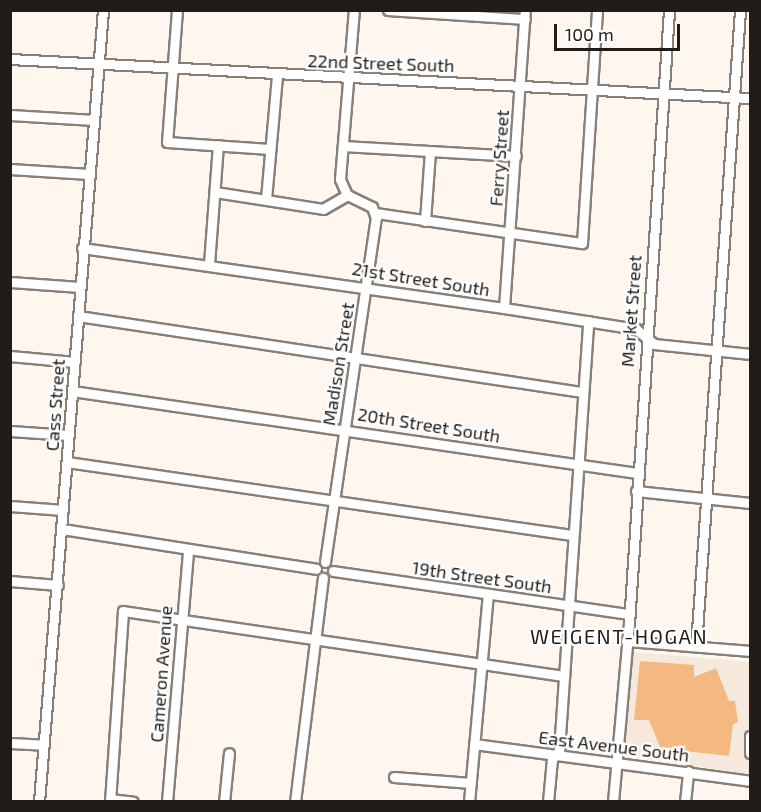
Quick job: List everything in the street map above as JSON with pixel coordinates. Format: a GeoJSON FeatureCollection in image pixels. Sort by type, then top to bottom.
{"type":"FeatureCollection","features":[{"type":"Feature","properties":{"kind":"street","name":"Cass Street"},"geometry":{"type":"LineString","coordinates":[[39,801],[103,10]]}},
{"type":"Feature","properties":{"kind":"street"},"geometry":{"type":"LineString","coordinates":[[177,10],[167,142],[270,149]]}},
{"type":"Feature","properties":{"kind":"street"},"geometry":{"type":"LineString","coordinates":[[354,10],[340,179],[347,195],[376,213],[582,243],[597,10]]}},
{"type":"Feature","properties":{"kind":"street"},"geometry":{"type":"LineString","coordinates":[[388,10],[525,15]]}},
{"type":"Feature","properties":{"kind":"street","name":"Market Street"},"geometry":{"type":"LineString","coordinates":[[613,801],[669,10]]}},
{"type":"Feature","properties":{"kind":"street"},"geometry":{"type":"LineString","coordinates":[[696,646],[740,10]]}},
{"type":"Feature","properties":{"kind":"street","name":"Ferry Street"},"geometry":{"type":"LineString","coordinates":[[504,308],[525,15]]}},
{"type":"Feature","properties":{"kind":"street","name":"22nd Street South"},"geometry":{"type":"LineString","coordinates":[[10,59],[348,80],[520,85],[750,98]]}},
{"type":"Feature","properties":{"kind":"street"},"geometry":{"type":"LineString","coordinates":[[266,199],[277,75]]}},
{"type":"Feature","properties":{"kind":"street"},"geometry":{"type":"LineString","coordinates":[[10,115],[94,120]]}},
{"type":"Feature","properties":{"kind":"street"},"geometry":{"type":"LineString","coordinates":[[209,264],[218,145]]}},
{"type":"Feature","properties":{"kind":"street"},"geometry":{"type":"LineString","coordinates":[[343,146],[516,156]]}},
{"type":"Feature","properties":{"kind":"street"},"geometry":{"type":"LineString","coordinates":[[425,220],[430,152]]}},
{"type":"Feature","properties":{"kind":"street"},"geometry":{"type":"LineString","coordinates":[[10,169],[89,174]]}},
{"type":"Feature","properties":{"kind":"street"},"geometry":{"type":"LineString","coordinates":[[215,192],[324,209],[347,195]]}},
{"type":"Feature","properties":{"kind":"street","name":"Madison Street"},"geometry":{"type":"LineString","coordinates":[[325,562],[376,213]]}},
{"type":"Feature","properties":{"kind":"street","name":"21st Street South"},"geometry":{"type":"LineString","coordinates":[[82,248],[209,264],[588,321],[636,329],[654,344],[750,354]]}},
{"type":"Feature","properties":{"kind":"street"},"geometry":{"type":"LineString","coordinates":[[10,282],[80,287]]}},
{"type":"Feature","properties":{"kind":"street"},"geometry":{"type":"LineString","coordinates":[[78,316],[354,360],[582,392]]}},
{"type":"Feature","properties":{"kind":"street"},"geometry":{"type":"LineString","coordinates":[[548,801],[552,759],[559,751],[588,321]]}},
{"type":"Feature","properties":{"kind":"street"},"geometry":{"type":"LineString","coordinates":[[10,356],[75,362]]}},
{"type":"Feature","properties":{"kind":"street","name":"20th Street South"},"geometry":{"type":"LineString","coordinates":[[72,391],[637,473]]}},
{"type":"Feature","properties":{"kind":"street"},"geometry":{"type":"LineString","coordinates":[[10,431],[69,435]]}},
{"type":"Feature","properties":{"kind":"street"},"geometry":{"type":"LineString","coordinates":[[67,462],[572,535]]}},
{"type":"Feature","properties":{"kind":"street"},"geometry":{"type":"LineString","coordinates":[[636,491],[750,503]]}},
{"type":"Feature","properties":{"kind":"street"},"geometry":{"type":"LineString","coordinates":[[10,506],[63,510]]}},
{"type":"Feature","properties":{"kind":"street"},"geometry":{"type":"LineString","coordinates":[[62,529],[316,569],[323,578],[295,801]]}},
{"type":"Feature","properties":{"kind":"street","name":"Cameron Avenue"},"geometry":{"type":"LineString","coordinates":[[167,801],[188,550]]}},
{"type":"Feature","properties":{"kind":"street"},"geometry":{"type":"LineString","coordinates":[[316,569],[325,562],[333,571],[323,578]]}},
{"type":"Feature","properties":{"kind":"street","name":"19th Street South"},"geometry":{"type":"LineString","coordinates":[[333,571],[628,614]]}},
{"type":"Feature","properties":{"kind":"street"},"geometry":{"type":"LineString","coordinates":[[10,581],[58,585]]}},
{"type":"Feature","properties":{"kind":"street"},"geometry":{"type":"LineString","coordinates":[[469,801],[488,595]]}},
{"type":"Feature","properties":{"kind":"street"},"geometry":{"type":"LineString","coordinates":[[133,801],[110,800],[123,610],[314,641],[564,676]]}},
{"type":"Feature","properties":{"kind":"street"},"geometry":{"type":"LineString","coordinates":[[626,641],[750,651]]}},
{"type":"Feature","properties":{"kind":"street"},"geometry":{"type":"LineString","coordinates":[[750,736],[750,753]]}},
{"type":"Feature","properties":{"kind":"street"},"geometry":{"type":"LineString","coordinates":[[10,742],[44,746]]}},
{"type":"Feature","properties":{"kind":"street","name":"East Avenue South"},"geometry":{"type":"LineString","coordinates":[[474,744],[750,781]]}},
{"type":"Feature","properties":{"kind":"street"},"geometry":{"type":"LineString","coordinates":[[224,801],[229,753]]}},
{"type":"Feature","properties":{"kind":"street"},"geometry":{"type":"LineString","coordinates":[[685,801],[688,771]]}},
{"type":"Feature","properties":{"kind":"street"},"geometry":{"type":"LineString","coordinates":[[394,777],[471,783]]}},
{"type":"Feature","properties":{"kind":"shaded area"},"geometry":{"type":"Polygon","coordinates":[[[631,652],[750,662],[750,774],[624,755],[631,652]]]}},
{"type":"Feature","properties":{"kind":"shaded area"},"geometry":{"type":"Polygon","coordinates":[[[640,661],[694,665],[694,677],[716,668],[729,701],[735,701],[738,722],[733,724],[729,756],[676,750],[676,746],[662,752],[649,720],[634,720],[640,661]]]}},
{"type":"Feature","properties":{"kind":"district","name":"WEIGENT-HOGAN"},"geometry":{"type":"Point","coordinates":[619,636]}}]}
